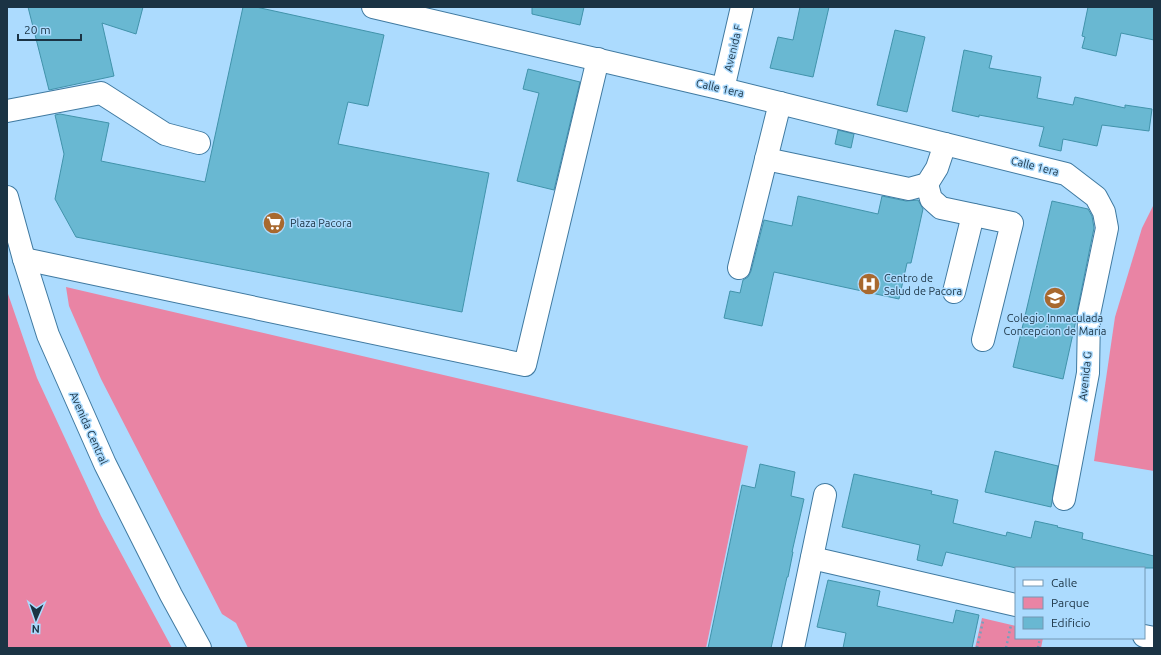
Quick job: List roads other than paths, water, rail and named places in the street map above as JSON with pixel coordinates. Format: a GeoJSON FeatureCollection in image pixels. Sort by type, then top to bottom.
{"type":"FeatureCollection","features":[{"type":"Feature","properties":{"kind":"street","name":"Calle 1era"},"geometry":{"type":"LineString","coordinates":[[373,7],[723,89],[1066,174]]}},
{"type":"Feature","properties":{"kind":"street","name":"Avenida F"},"geometry":{"type":"LineString","coordinates":[[723,89],[742,7]]}},
{"type":"Feature","properties":{"kind":"street"},"geometry":{"type":"LineString","coordinates":[[24,259],[525,365],[598,59]]}},
{"type":"Feature","properties":{"kind":"street"},"geometry":{"type":"LineString","coordinates":[[7,111],[101,93],[165,134],[198,143]]}},
{"type":"Feature","properties":{"kind":"street"},"geometry":{"type":"LineString","coordinates":[[739,268],[780,103]]}},
{"type":"Feature","properties":{"kind":"street"},"geometry":{"type":"LineString","coordinates":[[766,159],[909,189],[927,184],[938,168],[945,144]]}},
{"type":"Feature","properties":{"kind":"street","name":"Avenida G"},"geometry":{"type":"LineString","coordinates":[[1064,499],[1088,373],[1089,314],[1107,228],[1104,212],[1096,197],[1066,174]]}},
{"type":"Feature","properties":{"kind":"street"},"geometry":{"type":"LineString","coordinates":[[927,184],[931,199],[941,208],[1012,223],[983,340]]}},
{"type":"Feature","properties":{"kind":"street","name":"Avenida Central"},"geometry":{"type":"LineString","coordinates":[[7,197],[24,259],[48,335],[105,464],[171,596],[200,648]]}},
{"type":"Feature","properties":{"kind":"street"},"geometry":{"type":"LineString","coordinates":[[954,292],[973,215]]}},
{"type":"Feature","properties":{"kind":"street"},"geometry":{"type":"LineString","coordinates":[[793,648],[825,495]]}},
{"type":"Feature","properties":{"kind":"street"},"geometry":{"type":"LineString","coordinates":[[812,558],[1015,605]]}},
{"type":"Feature","properties":{"kind":"place","name":"Plaza Pacora"},"geometry":{"type":"Point","coordinates":[274,223]}},
{"type":"Feature","properties":{"kind":"place","name":"Centro de Salud de Pacora"},"geometry":{"type":"Point","coordinates":[869,284]}},
{"type":"Feature","properties":{"kind":"place","name":"Colegio Inmaculada Concepcion de Maria"},"geometry":{"type":"Point","coordinates":[1055,298]}}]}
